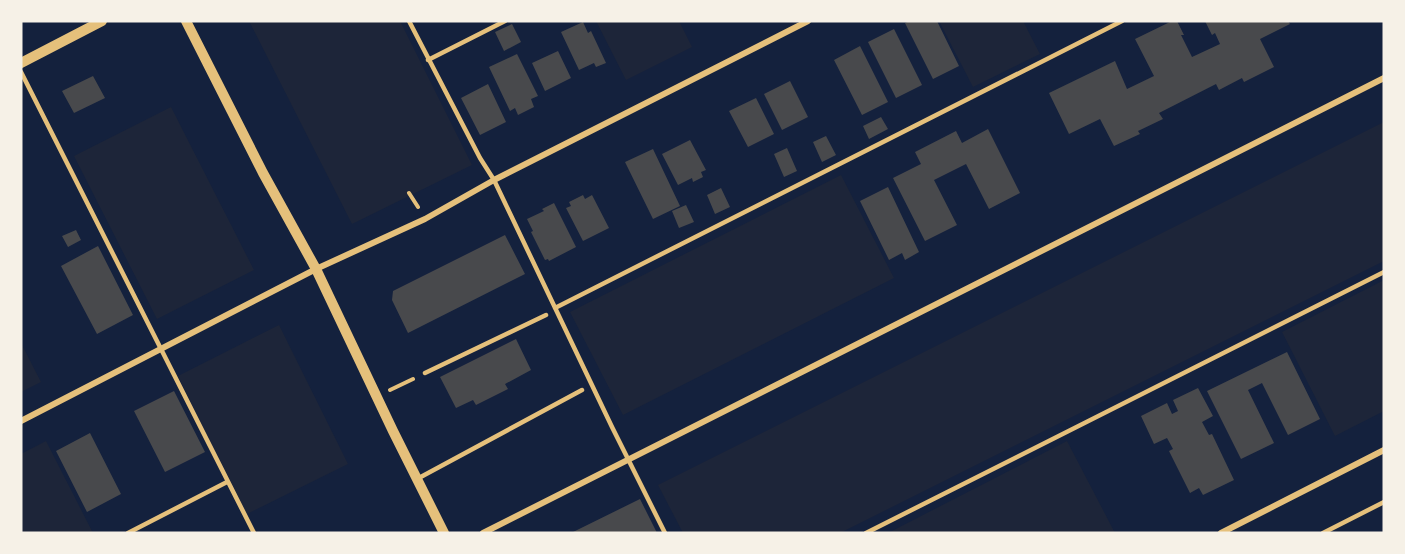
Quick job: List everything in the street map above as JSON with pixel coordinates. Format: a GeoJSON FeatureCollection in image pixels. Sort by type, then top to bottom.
{"type":"FeatureCollection","features":[{"type":"Feature","properties":{"kind":"street"},"geometry":{"type":"LineString","coordinates":[[21,63],[102,21]]}},
{"type":"Feature","properties":{"kind":"street"},"geometry":{"type":"LineString","coordinates":[[186,21],[263,173],[316,268],[444,533]]}},
{"type":"Feature","properties":{"kind":"street"},"geometry":{"type":"LineString","coordinates":[[21,421],[316,268],[425,219],[494,180],[808,21]]}},
{"type":"Feature","properties":{"kind":"street"},"geometry":{"type":"LineString","coordinates":[[483,533],[1384,78]]}},
{"type":"Feature","properties":{"kind":"street"},"geometry":{"type":"LineString","coordinates":[[1221,533],[1384,450]]}},
{"type":"Feature","properties":{"kind":"lane"},"geometry":{"type":"LineString","coordinates":[[410,21],[428,60],[494,180],[666,533]]}},
{"type":"Feature","properties":{"kind":"lane"},"geometry":{"type":"LineString","coordinates":[[428,60],[505,21]]}},
{"type":"Feature","properties":{"kind":"lane"},"geometry":{"type":"LineString","coordinates":[[555,308],[1122,21]]}},
{"type":"Feature","properties":{"kind":"lane"},"geometry":{"type":"LineString","coordinates":[[21,72],[254,533]]}},
{"type":"Feature","properties":{"kind":"lane"},"geometry":{"type":"LineString","coordinates":[[866,533],[1384,272]]}},
{"type":"Feature","properties":{"kind":"lane"},"geometry":{"type":"LineString","coordinates":[[425,373],[546,315]]}},
{"type":"Feature","properties":{"kind":"lane"},"geometry":{"type":"LineString","coordinates":[[417,479],[582,390]]}},
{"type":"Feature","properties":{"kind":"lane"},"geometry":{"type":"LineString","coordinates":[[128,533],[228,482]]}},
{"type":"Feature","properties":{"kind":"lane"},"geometry":{"type":"LineString","coordinates":[[1323,533],[1384,502]]}},
{"type":"Feature","properties":{"kind":"path"},"geometry":{"type":"LineString","coordinates":[[376,396],[425,373]]}},
{"type":"Feature","properties":{"kind":"shaded area"},"geometry":{"type":"Polygon","coordinates":[[[249,21],[400,21],[472,165],[352,224],[249,21]]]}},
{"type":"Feature","properties":{"kind":"shaded area"},"geometry":{"type":"Polygon","coordinates":[[[596,21],[679,21],[692,47],[626,80],[596,21]]]}},
{"type":"Feature","properties":{"kind":"shaded area"},"geometry":{"type":"Polygon","coordinates":[[[939,21],[1023,21],[1040,54],[973,87],[939,21]]]}},
{"type":"Feature","properties":{"kind":"shaded area"},"geometry":{"type":"Polygon","coordinates":[[[171,107],[254,270],[157,319],[74,156],[171,107]]]}},
{"type":"Feature","properties":{"kind":"shaded area"},"geometry":{"type":"Polygon","coordinates":[[[1384,122],[1384,261],[840,533],[683,533],[658,485],[1384,122]]]}},
{"type":"Feature","properties":{"kind":"shaded area"},"geometry":{"type":"Polygon","coordinates":[[[841,175],[894,278],[623,415],[570,312],[841,175]]]}},
{"type":"Feature","properties":{"kind":"shaded area"},"geometry":{"type":"Polygon","coordinates":[[[1384,280],[1384,411],[1335,436],[1282,332],[1384,280]]]}},
{"type":"Feature","properties":{"kind":"shaded area"},"geometry":{"type":"Polygon","coordinates":[[[279,325],[348,464],[247,514],[178,376],[279,325]]]}},
{"type":"Feature","properties":{"kind":"shaded area"},"geometry":{"type":"Polygon","coordinates":[[[21,343],[41,382],[21,392],[21,343]]]}},
{"type":"Feature","properties":{"kind":"shaded area"},"geometry":{"type":"Polygon","coordinates":[[[46,441],[93,533],[21,533],[21,454],[46,441]]]}},
{"type":"Feature","properties":{"kind":"shaded area"},"geometry":{"type":"Polygon","coordinates":[[[1067,441],[1115,533],[888,533],[1067,441]]]}},
{"type":"Feature","properties":{"kind":"building"},"geometry":{"type":"Polygon","coordinates":[[[937,21],[959,66],[933,79],[905,23],[937,21]]]}},
{"type":"Feature","properties":{"kind":"building"},"geometry":{"type":"Polygon","coordinates":[[[1172,21],[1177,21],[1192,57],[1220,44],[1215,33],[1212,35],[1205,21],[1288,21],[1290,24],[1260,39],[1274,67],[1244,82],[1242,78],[1219,90],[1216,84],[1159,113],[1163,119],[1138,131],[1140,134],[1114,146],[1100,119],[1069,134],[1049,93],[1115,61],[1127,89],[1154,76],[1135,39],[1172,21]]]}},
{"type":"Feature","properties":{"kind":"building"},"geometry":{"type":"Polygon","coordinates":[[[583,22],[588,33],[591,31],[606,63],[596,67],[594,63],[579,70],[561,32],[583,22]]]}},
{"type":"Feature","properties":{"kind":"building"},"geometry":{"type":"Polygon","coordinates":[[[512,24],[521,42],[504,51],[495,32],[512,24]]]}},
{"type":"Feature","properties":{"kind":"building"},"geometry":{"type":"Polygon","coordinates":[[[894,29],[922,85],[896,98],[868,42],[894,29]]]}},
{"type":"Feature","properties":{"kind":"building"},"geometry":{"type":"Polygon","coordinates":[[[860,46],[888,102],[862,115],[834,60],[860,46]]]}},
{"type":"Feature","properties":{"kind":"building"},"geometry":{"type":"Polygon","coordinates":[[[558,51],[571,78],[545,91],[532,63],[558,51]]]}},
{"type":"Feature","properties":{"kind":"building"},"geometry":{"type":"Polygon","coordinates":[[[517,54],[538,96],[531,99],[534,107],[518,115],[515,108],[510,111],[489,67],[517,54]]]}},
{"type":"Feature","properties":{"kind":"building"},"geometry":{"type":"Polygon","coordinates":[[[93,76],[105,98],[74,113],[62,91],[93,76]]]}},
{"type":"Feature","properties":{"kind":"building"},"geometry":{"type":"Polygon","coordinates":[[[790,81],[808,117],[782,130],[764,94],[790,81]]]}},
{"type":"Feature","properties":{"kind":"building"},"geometry":{"type":"Polygon","coordinates":[[[488,84],[506,122],[480,135],[461,98],[488,84]]]}},
{"type":"Feature","properties":{"kind":"building"},"geometry":{"type":"Polygon","coordinates":[[[756,98],[774,134],[748,147],[729,111],[756,98]]]}},
{"type":"Feature","properties":{"kind":"building"},"geometry":{"type":"Polygon","coordinates":[[[881,117],[888,129],[869,139],[863,126],[881,117]]]}},
{"type":"Feature","properties":{"kind":"building"},"geometry":{"type":"Polygon","coordinates":[[[988,129],[1020,193],[989,209],[966,164],[934,180],[957,225],[925,241],[893,178],[921,164],[915,152],[956,131],[962,143],[988,129]]]}},
{"type":"Feature","properties":{"kind":"building"},"geometry":{"type":"Polygon","coordinates":[[[826,136],[836,155],[822,162],[813,142],[826,136]]]}},
{"type":"Feature","properties":{"kind":"building"},"geometry":{"type":"Polygon","coordinates":[[[690,140],[706,170],[701,172],[703,177],[693,182],[692,178],[678,185],[662,154],[690,140]]]}},
{"type":"Feature","properties":{"kind":"building"},"geometry":{"type":"Polygon","coordinates":[[[787,148],[797,171],[784,177],[774,154],[787,148]]]}},
{"type":"Feature","properties":{"kind":"building"},"geometry":{"type":"Polygon","coordinates":[[[653,149],[680,206],[653,219],[625,162],[653,149]]]}},
{"type":"Feature","properties":{"kind":"building"},"geometry":{"type":"Polygon","coordinates":[[[888,187],[919,252],[905,260],[902,253],[889,260],[860,201],[888,187]]]}},
{"type":"Feature","properties":{"kind":"building"},"geometry":{"type":"Polygon","coordinates":[[[721,188],[730,207],[715,214],[707,195],[721,188]]]}},
{"type":"Feature","properties":{"kind":"building"},"geometry":{"type":"Polygon","coordinates":[[[583,195],[585,199],[592,195],[609,228],[583,241],[566,208],[571,206],[569,202],[583,195]]]}},
{"type":"Feature","properties":{"kind":"building"},"geometry":{"type":"Polygon","coordinates":[[[554,203],[576,247],[549,261],[545,260],[527,219],[554,203]]]}},
{"type":"Feature","properties":{"kind":"building"},"geometry":{"type":"Polygon","coordinates":[[[686,205],[694,222],[679,228],[672,211],[686,205]]]}},
{"type":"Feature","properties":{"kind":"building"},"geometry":{"type":"Polygon","coordinates":[[[76,230],[81,240],[68,247],[62,236],[76,230]]]}},
{"type":"Feature","properties":{"kind":"building"},"geometry":{"type":"Polygon","coordinates":[[[505,235],[525,274],[408,333],[392,300],[393,291],[505,235]]]}},
{"type":"Feature","properties":{"kind":"building"},"geometry":{"type":"Polygon","coordinates":[[[98,246],[133,315],[97,334],[61,266],[98,246]]]}},
{"type":"Feature","properties":{"kind":"building"},"geometry":{"type":"Polygon","coordinates":[[[516,339],[531,370],[505,384],[508,389],[476,405],[473,400],[456,408],[440,377],[516,339]]]}},
{"type":"Feature","properties":{"kind":"building"},"geometry":{"type":"Polygon","coordinates":[[[1287,352],[1320,419],[1288,435],[1262,383],[1248,390],[1274,443],[1241,459],[1207,391],[1287,352]]]}},
{"type":"Feature","properties":{"kind":"building"},"geometry":{"type":"Polygon","coordinates":[[[1198,388],[1213,416],[1202,422],[1209,435],[1212,434],[1234,480],[1203,495],[1199,488],[1190,493],[1169,451],[1173,449],[1167,438],[1154,444],[1141,416],[1167,403],[1172,414],[1178,411],[1173,400],[1198,388]]]}},
{"type":"Feature","properties":{"kind":"building"},"geometry":{"type":"Polygon","coordinates":[[[174,391],[205,452],[165,472],[134,411],[174,391]]]}},
{"type":"Feature","properties":{"kind":"building"},"geometry":{"type":"Polygon","coordinates":[[[90,433],[121,494],[87,512],[56,451],[90,433]]]}},
{"type":"Feature","properties":{"kind":"building"},"geometry":{"type":"Polygon","coordinates":[[[640,499],[657,533],[571,533],[640,499]]]}}]}
